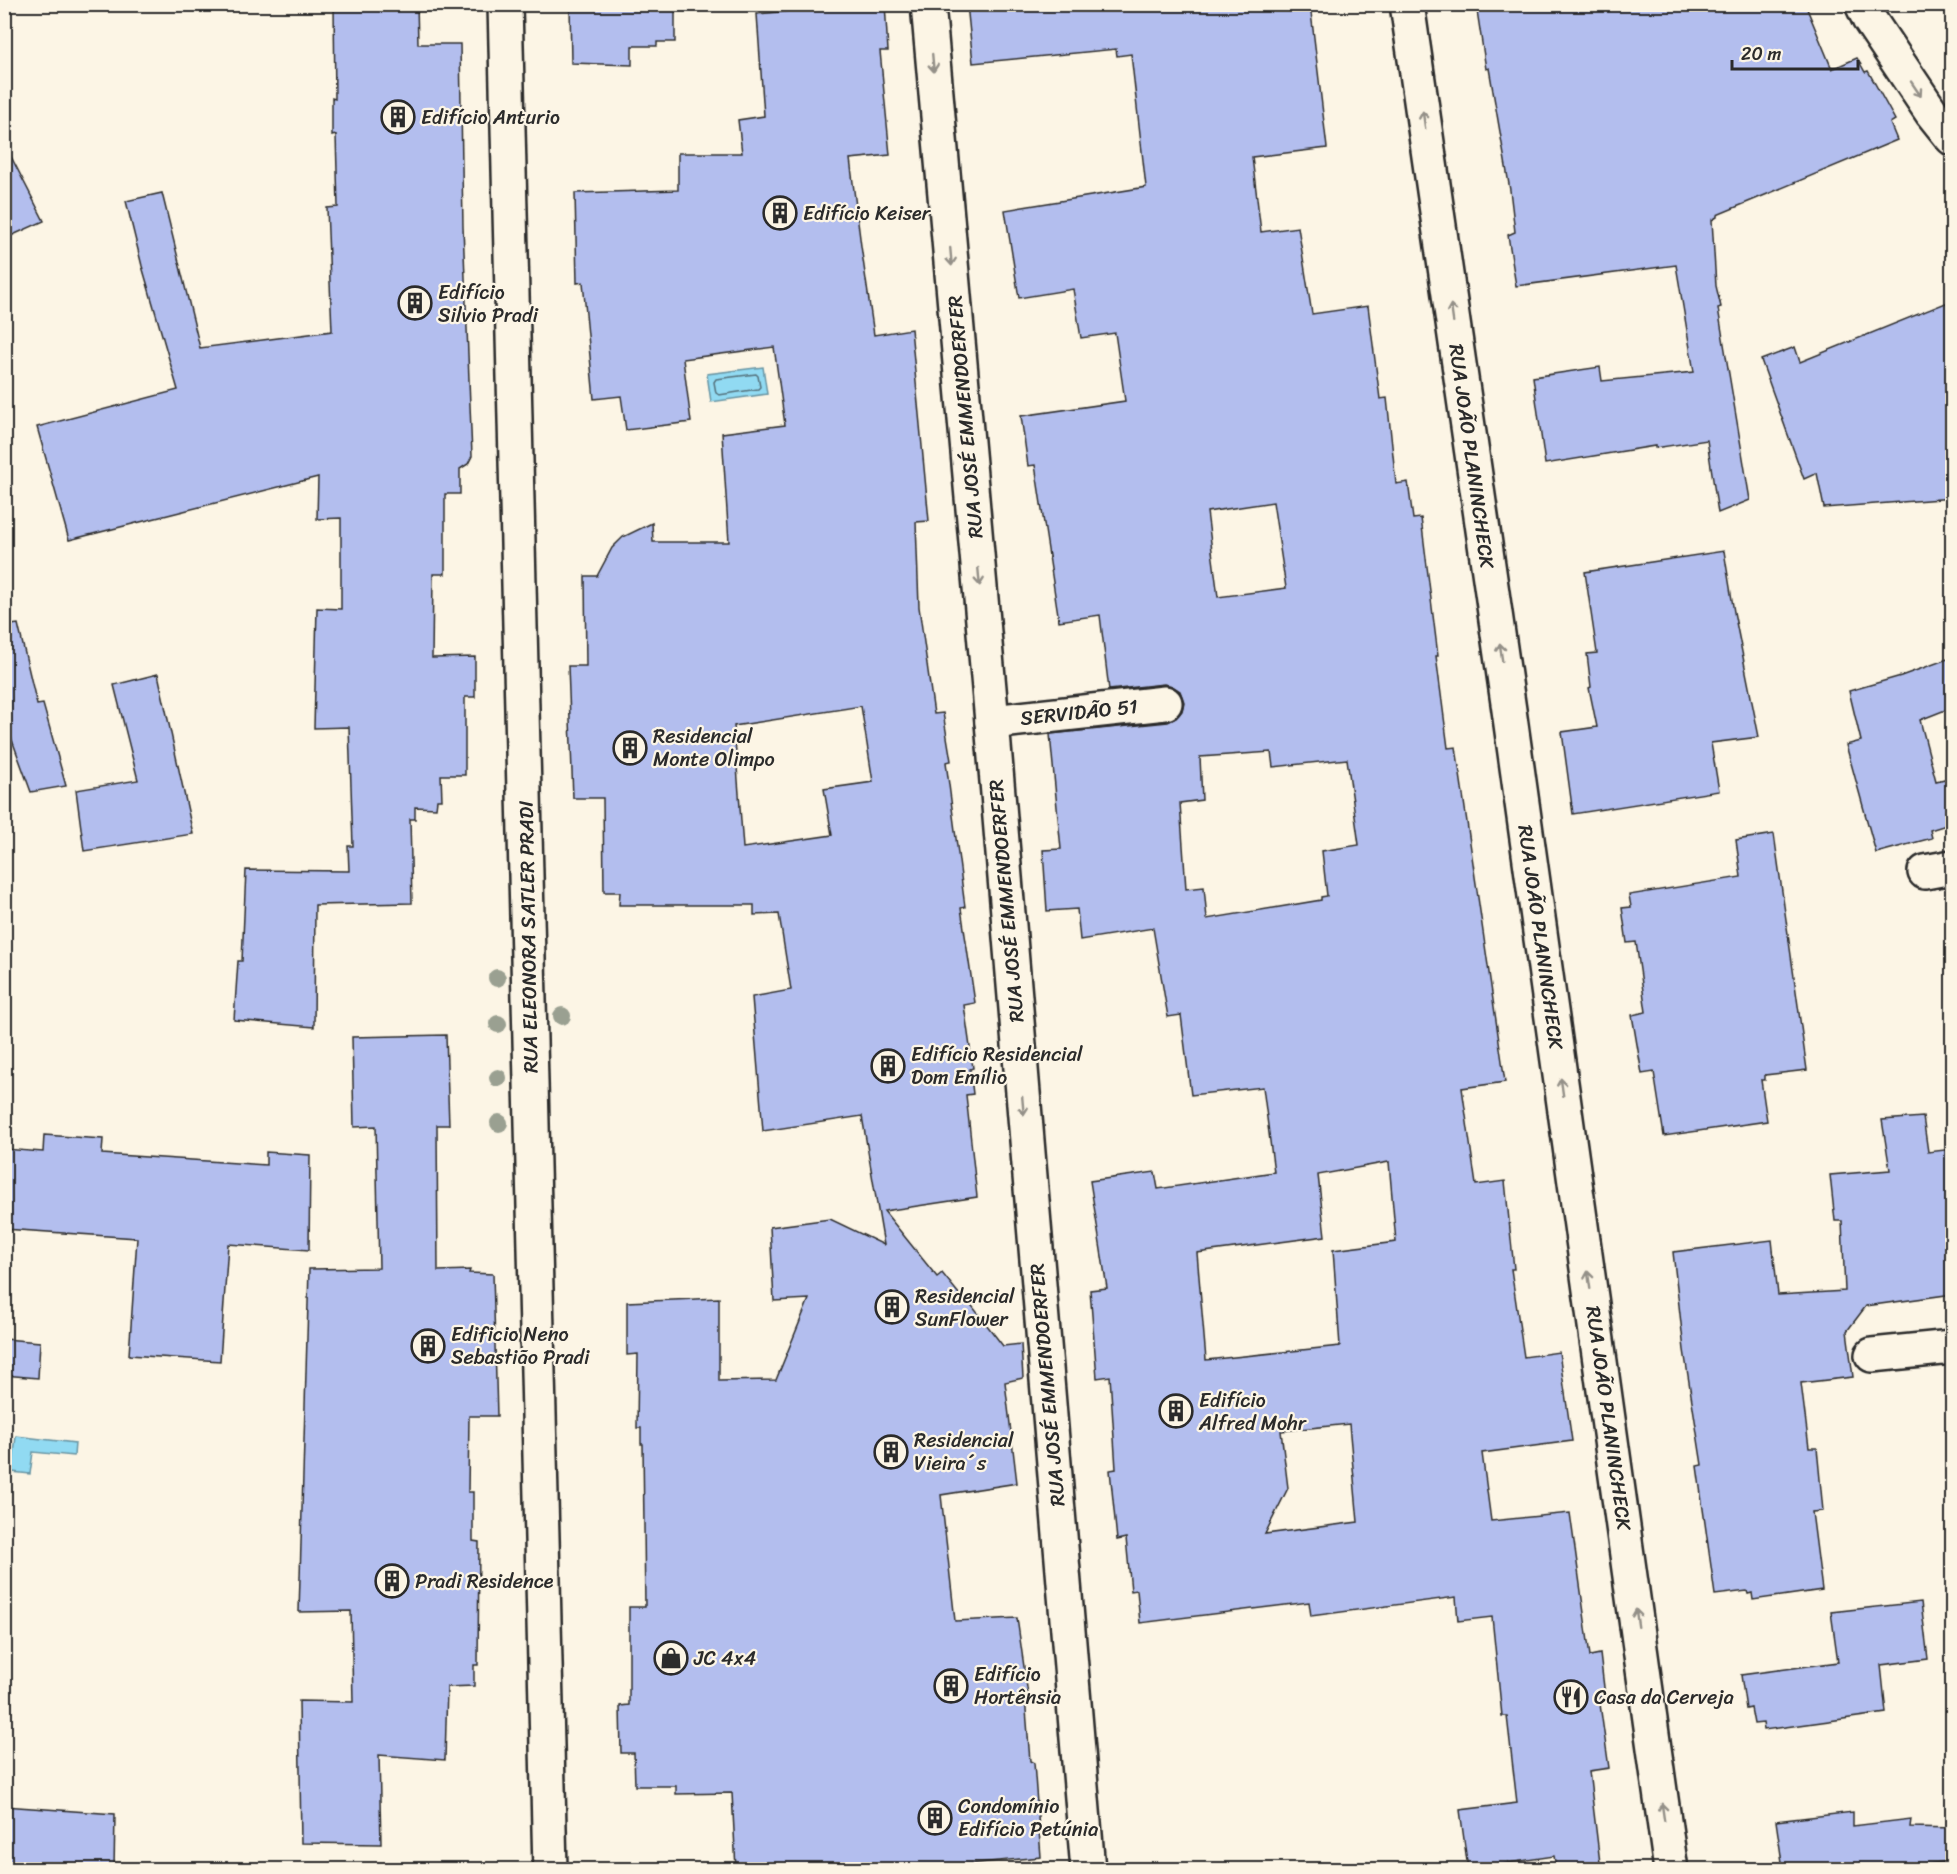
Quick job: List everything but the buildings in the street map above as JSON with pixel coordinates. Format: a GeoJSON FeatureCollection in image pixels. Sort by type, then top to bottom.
{"type":"FeatureCollection","features":[{"type":"Feature","properties":{"kind":"street","name":"RUA ELEONORA SATLER PRADI"},"geometry":{"type":"LineString","coordinates":[[505,4],[550,1869]]}},
{"type":"Feature","properties":{"kind":"street","name":"RUA JOSÉ EMMENDOERFER"},"geometry":{"type":"LineString","coordinates":[[928,4],[992,722],[1088,1869]]}},
{"type":"Feature","properties":{"kind":"street","name":"RUA JOÃO PLANINCHECK"},"geometry":{"type":"LineString","coordinates":[[1407,4],[1508,698],[1671,1869]]}},
{"type":"Feature","properties":{"kind":"street"},"geometry":{"type":"LineString","coordinates":[[1862,4],[1869,19],[1926,103],[1953,138]]}},
{"type":"Feature","properties":{"kind":"street","name":"SERVIDÃO 51"},"geometry":{"type":"LineString","coordinates":[[992,722],[1166,703]]}},
{"type":"Feature","properties":{"kind":"street"},"geometry":{"type":"LineString","coordinates":[[1872,1355],[1953,1347]]}},
{"type":"Feature","properties":{"kind":"water"},"geometry":{"type":"Polygon","coordinates":[[[763,367],[767,394],[711,402],[707,374],[763,367]]]}},
{"type":"Feature","properties":{"kind":"water"},"geometry":{"type":"Polygon","coordinates":[[[16,1436],[75,1443],[74,1456],[33,1452],[30,1474],[12,1472],[16,1436]]]}},
{"type":"Feature","properties":{"kind":"place","name":"Edifício Anturio"},"geometry":{"type":"Point","coordinates":[398,117]}},
{"type":"Feature","properties":{"kind":"place","name":"Edifício Keiser"},"geometry":{"type":"Point","coordinates":[780,213]}},
{"type":"Feature","properties":{"kind":"place","name":"Edifício Silvio Pradi"},"geometry":{"type":"Point","coordinates":[415,303]}},
{"type":"Feature","properties":{"kind":"place","name":"Residencial Monte Olimpo"},"geometry":{"type":"Point","coordinates":[630,748]}},
{"type":"Feature","properties":{"kind":"place","name":"Edifício Residencial Dom Emílio"},"geometry":{"type":"Point","coordinates":[888,1066]}},
{"type":"Feature","properties":{"kind":"place","name":"Residencial SunFlower"},"geometry":{"type":"Point","coordinates":[892,1307]}},
{"type":"Feature","properties":{"kind":"place","name":"Edificio Neno Sebastião Pradi"},"geometry":{"type":"Point","coordinates":[428,1346]}},
{"type":"Feature","properties":{"kind":"place","name":"Edifício Alfred Mohr"},"geometry":{"type":"Point","coordinates":[1176,1411]}},
{"type":"Feature","properties":{"kind":"place","name":"Residencial Vieira´s"},"geometry":{"type":"Point","coordinates":[891,1452]}},
{"type":"Feature","properties":{"kind":"place","name":"Pradi Residence"},"geometry":{"type":"Point","coordinates":[392,1581]}},
{"type":"Feature","properties":{"kind":"place","name":"JC 4x4"},"geometry":{"type":"Point","coordinates":[671,1658]}},
{"type":"Feature","properties":{"kind":"place","name":"Edifício Hortênsia"},"geometry":{"type":"Point","coordinates":[951,1686]}},
{"type":"Feature","properties":{"kind":"place","name":"Casa da Cerveja"},"geometry":{"type":"Point","coordinates":[1571,1697]}},
{"type":"Feature","properties":{"kind":"place","name":"Condomínio Edifício Petúnia"},"geometry":{"type":"Point","coordinates":[935,1818]}}]}
